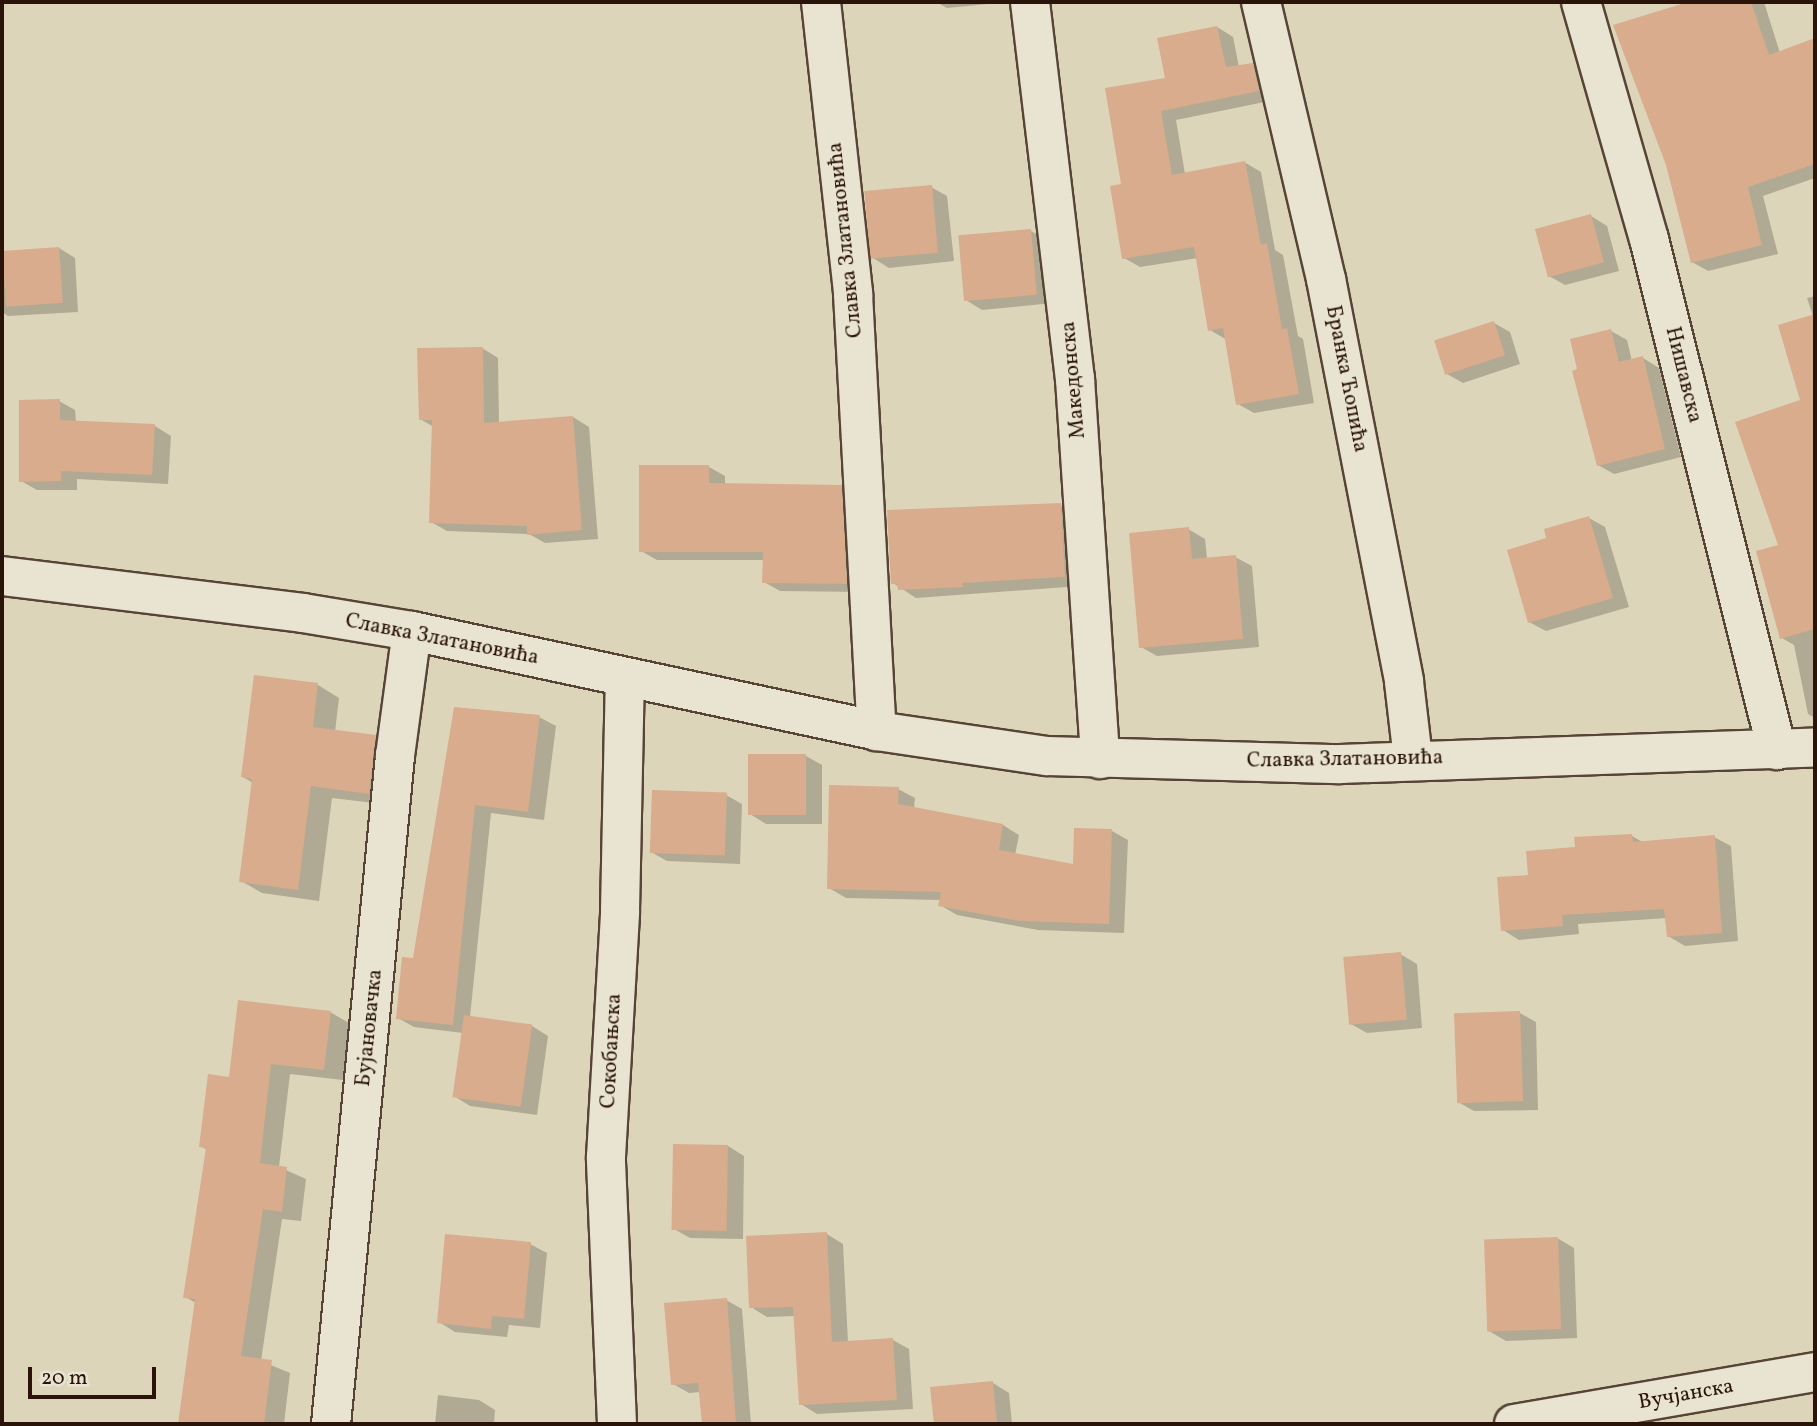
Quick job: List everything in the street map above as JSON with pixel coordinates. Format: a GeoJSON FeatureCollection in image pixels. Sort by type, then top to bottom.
{"type":"FeatureCollection","features":[{"type":"Feature","properties":{"kind":"street","name":"Славка Златановића"},"geometry":{"type":"LineString","coordinates":[[821,2],[853,294],[877,731]]}},
{"type":"Feature","properties":{"kind":"street","name":"Македонска"},"geometry":{"type":"LineString","coordinates":[[1030,2],[1075,379],[1100,759]]}},
{"type":"Feature","properties":{"kind":"street","name":"Бранка Ћопића"},"geometry":{"type":"LineString","coordinates":[[1261,2],[1326,279],[1404,682],[1413,759]]}},
{"type":"Feature","properties":{"kind":"street","name":"Нишавска"},"geometry":{"type":"LineString","coordinates":[[1581,2],[1649,239],[1777,750]]}},
{"type":"Feature","properties":{"kind":"street","name":"Славка Златановића"},"geometry":{"type":"LineString","coordinates":[[2,576],[303,613],[412,631],[877,731],[1100,759],[1340,764],[1413,759],[1815,747]]}},
{"type":"Feature","properties":{"kind":"street","name":"Бујановачка"},"geometry":{"type":"LineString","coordinates":[[331,1424],[395,756],[412,631]]}},
{"type":"Feature","properties":{"kind":"street","name":"Сокобањска"},"geometry":{"type":"LineString","coordinates":[[617,1424],[606,1157],[620,911],[625,678]]}},
{"type":"Feature","properties":{"kind":"street","name":"Вучјанска"},"geometry":{"type":"LineString","coordinates":[[1514,1424],[1815,1372]]}},
{"type":"Feature","properties":{"kind":"building"},"geometry":{"type":"Polygon","coordinates":[[[1688,2],[1751,2],[1769,55],[1815,38],[1815,164],[1748,187],[1762,245],[1691,263],[1666,165],[1613,25],[1688,2]]]}},
{"type":"Feature","properties":{"kind":"building"},"geometry":{"type":"Polygon","coordinates":[[[1217,26],[1226,67],[1253,63],[1259,91],[1161,111],[1172,175],[1245,161],[1261,245],[1267,243],[1282,329],[1287,328],[1299,394],[1236,405],[1223,328],[1208,331],[1194,247],[1122,259],[1110,186],[1121,184],[1105,88],[1165,78],[1157,38],[1217,26]]]}},
{"type":"Feature","properties":{"kind":"building"},"geometry":{"type":"Polygon","coordinates":[[[932,185],[938,253],[870,259],[864,191],[932,185]]]}},
{"type":"Feature","properties":{"kind":"building"},"geometry":{"type":"Polygon","coordinates":[[[1591,214],[1604,262],[1548,277],[1535,229],[1591,214]]]}},
{"type":"Feature","properties":{"kind":"building"},"geometry":{"type":"Polygon","coordinates":[[[1031,229],[1037,295],[964,301],[958,235],[1031,229]]]}},
{"type":"Feature","properties":{"kind":"building"},"geometry":{"type":"Polygon","coordinates":[[[59,247],[63,303],[6,307],[2,251],[59,247]]]}},
{"type":"Feature","properties":{"kind":"building"},"geometry":{"type":"Polygon","coordinates":[[[1815,314],[1815,629],[1780,639],[1756,551],[1778,545],[1735,422],[1800,400],[1778,325],[1815,314]]]}},
{"type":"Feature","properties":{"kind":"building"},"geometry":{"type":"Polygon","coordinates":[[[1494,321],[1505,355],[1445,375],[1434,340],[1494,321]]]}},
{"type":"Feature","properties":{"kind":"building"},"geometry":{"type":"Polygon","coordinates":[[[1611,329],[1619,362],[1643,356],[1665,449],[1597,466],[1572,371],[1577,369],[1570,339],[1611,329]]]}},
{"type":"Feature","properties":{"kind":"building"},"geometry":{"type":"Polygon","coordinates":[[[483,347],[484,423],[573,416],[582,530],[527,535],[527,526],[429,523],[432,420],[419,420],[417,348],[483,347]]]}},
{"type":"Feature","properties":{"kind":"building"},"geometry":{"type":"Polygon","coordinates":[[[60,399],[60,420],[155,424],[152,475],[61,471],[61,481],[19,482],[19,400],[60,399]]]}},
{"type":"Feature","properties":{"kind":"building"},"geometry":{"type":"Polygon","coordinates":[[[639,465],[709,465],[709,483],[842,485],[847,584],[762,583],[763,552],[639,552],[639,465]]]}},
{"type":"Feature","properties":{"kind":"building"},"geometry":{"type":"Polygon","coordinates":[[[1061,503],[1065,577],[898,590],[897,584],[891,584],[887,510],[1061,503]]]}},
{"type":"Feature","properties":{"kind":"building"},"geometry":{"type":"Polygon","coordinates":[[[1589,516],[1613,598],[1528,623],[1507,550],[1546,538],[1544,529],[1589,516]]]}},
{"type":"Feature","properties":{"kind":"building"},"geometry":{"type":"Polygon","coordinates":[[[1189,527],[1192,559],[1236,555],[1243,639],[1139,648],[1129,533],[1189,527]]]}},
{"type":"Feature","properties":{"kind":"building"},"geometry":{"type":"Polygon","coordinates":[[[254,675],[318,683],[313,727],[376,735],[369,794],[311,786],[298,890],[239,882],[252,779],[241,777],[254,675]]]}},
{"type":"Feature","properties":{"kind":"building"},"geometry":{"type":"Polygon","coordinates":[[[454,707],[540,715],[528,812],[475,805],[453,1025],[396,1019],[402,957],[413,958],[454,707]]]}},
{"type":"Feature","properties":{"kind":"building"},"geometry":{"type":"Polygon","coordinates":[[[748,754],[806,754],[806,815],[748,815],[748,754]]]}},
{"type":"Feature","properties":{"kind":"building"},"geometry":{"type":"Polygon","coordinates":[[[829,785],[899,787],[898,804],[1003,824],[999,850],[1073,864],[1074,828],[1112,829],[1109,924],[1020,921],[938,906],[941,892],[827,889],[829,785]]]}},
{"type":"Feature","properties":{"kind":"building"},"geometry":{"type":"Polygon","coordinates":[[[652,790],[727,793],[725,856],[650,853],[652,790]]]}},
{"type":"Feature","properties":{"kind":"building"},"geometry":{"type":"Polygon","coordinates":[[[1632,834],[1633,842],[1715,835],[1722,933],[1667,937],[1664,909],[1562,915],[1563,926],[1501,931],[1497,877],[1528,875],[1526,851],[1575,847],[1574,837],[1632,834]]]}},
{"type":"Feature","properties":{"kind":"building"},"geometry":{"type":"Polygon","coordinates":[[[1401,952],[1407,1020],[1349,1025],[1343,957],[1401,952]]]}},
{"type":"Feature","properties":{"kind":"building"},"geometry":{"type":"Polygon","coordinates":[[[238,1000],[331,1011],[324,1070],[271,1064],[260,1163],[287,1167],[282,1212],[263,1209],[241,1356],[272,1360],[264,1424],[178,1424],[195,1299],[183,1298],[206,1148],[199,1147],[208,1074],[229,1077],[238,1000]]]}},
{"type":"Feature","properties":{"kind":"building"},"geometry":{"type":"Polygon","coordinates":[[[1520,1011],[1523,1101],[1457,1103],[1454,1013],[1520,1011]]]}},
{"type":"Feature","properties":{"kind":"building"},"geometry":{"type":"Polygon","coordinates":[[[464,1015],[532,1025],[521,1107],[452,1097],[464,1015]]]}},
{"type":"Feature","properties":{"kind":"building"},"geometry":{"type":"Polygon","coordinates":[[[673,1144],[728,1145],[726,1231],[671,1230],[673,1144]]]}},
{"type":"Feature","properties":{"kind":"building"},"geometry":{"type":"Polygon","coordinates":[[[827,1232],[832,1342],[893,1338],[897,1400],[799,1405],[793,1307],[749,1308],[746,1236],[827,1232]]]}},
{"type":"Feature","properties":{"kind":"building"},"geometry":{"type":"Polygon","coordinates":[[[445,1234],[531,1242],[524,1319],[492,1316],[491,1329],[437,1323],[445,1234]]]}},
{"type":"Feature","properties":{"kind":"building"},"geometry":{"type":"Polygon","coordinates":[[[1558,1237],[1561,1329],[1487,1332],[1484,1240],[1558,1237]]]}},
{"type":"Feature","properties":{"kind":"building"},"geometry":{"type":"Polygon","coordinates":[[[727,1298],[736,1424],[702,1424],[698,1383],[671,1385],[664,1303],[727,1298]]]}},
{"type":"Feature","properties":{"kind":"building"},"geometry":{"type":"Polygon","coordinates":[[[993,1381],[997,1424],[934,1424],[930,1387],[993,1381]]]}}]}
